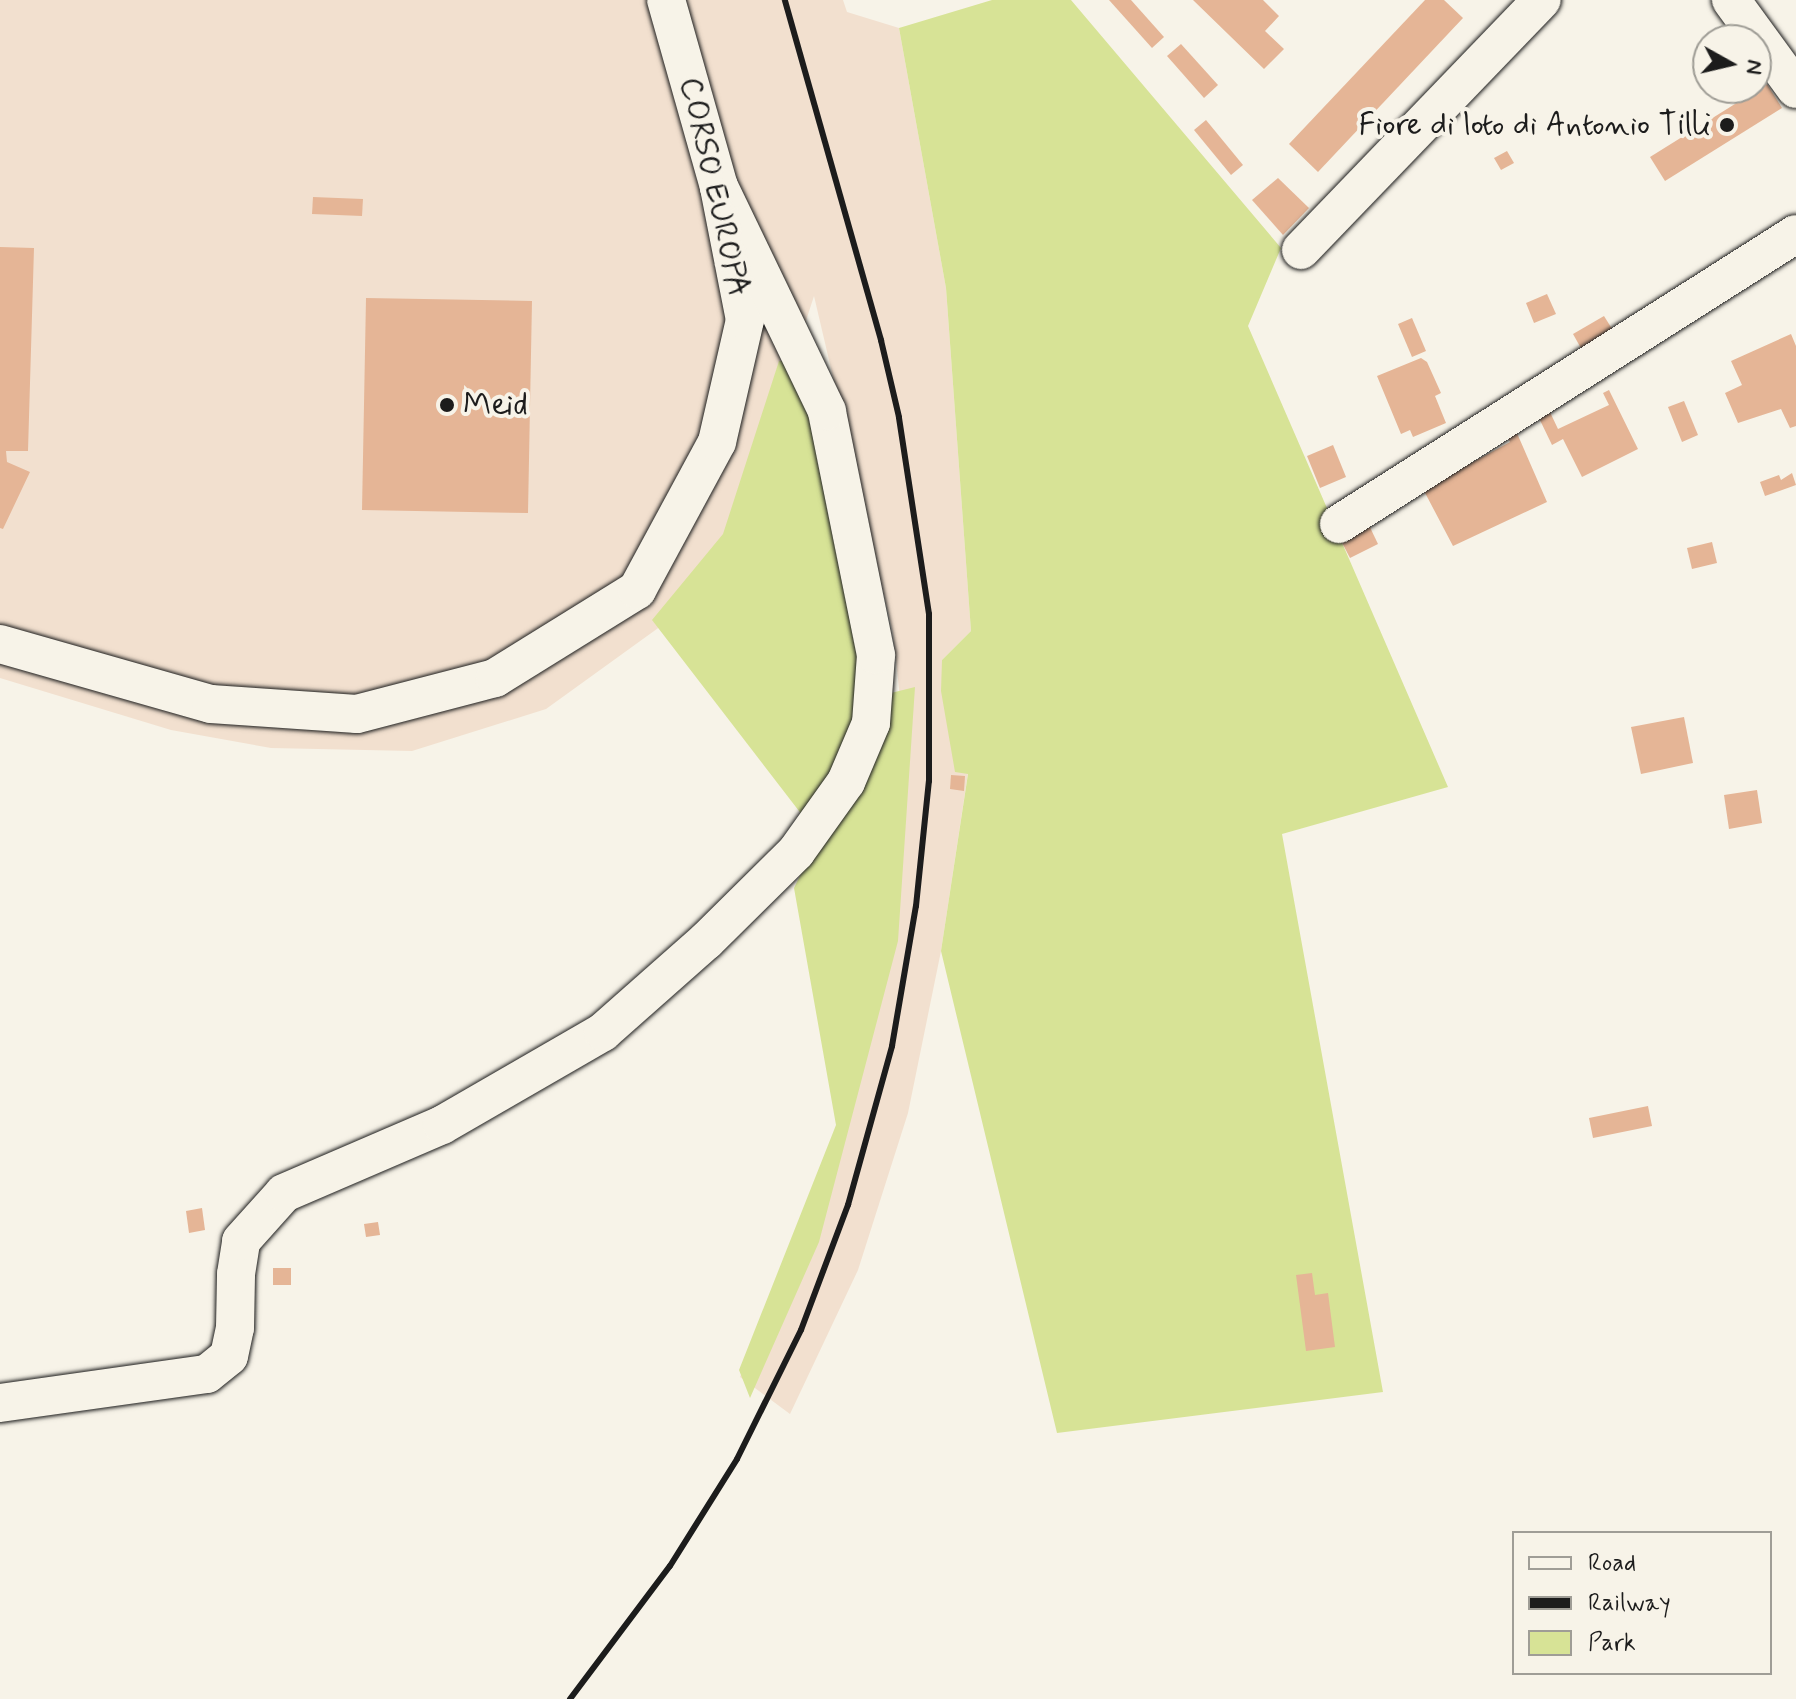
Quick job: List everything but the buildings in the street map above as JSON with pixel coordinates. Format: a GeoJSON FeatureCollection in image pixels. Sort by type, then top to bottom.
{"type":"FeatureCollection","features":[{"type":"Feature","properties":{"kind":"street","name":"CORSO EUROPA"},"geometry":{"type":"LineString","coordinates":[[0,644],[211,704],[357,714],[495,678],[637,590],[717,442],[745,320],[719,187],[666,0]]}},
{"type":"Feature","properties":{"kind":"street"},"geometry":{"type":"LineString","coordinates":[[1301,250],[1542,0]]}},
{"type":"Feature","properties":{"kind":"street"},"geometry":{"type":"LineString","coordinates":[[1731,0],[1796,89]]}},
{"type":"Feature","properties":{"kind":"street"},"geometry":{"type":"LineString","coordinates":[[0,1403],[207,1374],[229,1356],[235,1328],[236,1274],[241,1241],[284,1193],[442,1125],[603,1032],[706,941],[796,852],[846,782],[871,723],[876,655],[827,411],[719,187]]}},
{"type":"Feature","properties":{"kind":"street"},"geometry":{"type":"LineString","coordinates":[[1339,524],[1796,234]]}},
{"type":"Feature","properties":{"kind":"shaded area"},"geometry":{"type":"Polygon","coordinates":[[[0,0],[843,0],[847,12],[899,28],[946,288],[971,631],[942,660],[968,773],[941,951],[908,1113],[858,1270],[790,1414],[740,1377],[804,1240],[838,1140],[906,754],[893,633],[814,296],[744,512],[661,626],[546,709],[412,751],[271,748],[171,730],[0,678],[0,0]]]}},
{"type":"Feature","properties":{"kind":"green space"},"geometry":{"type":"Polygon","coordinates":[[[992,0],[1071,0],[1281,248],[1248,326],[1448,787],[1282,834],[1383,1392],[1057,1433],[941,951],[968,774],[955,772],[941,691],[942,660],[971,631],[946,288],[899,28],[992,0]]]}},
{"type":"Feature","properties":{"kind":"green space"},"geometry":{"type":"Polygon","coordinates":[[[799,360],[887,694],[915,687],[898,941],[819,1242],[750,1398],[739,1370],[836,1125],[794,888],[819,837],[652,620],[723,534],[779,361],[799,360]]]}},
{"type":"Feature","properties":{"kind":"railway"},"geometry":{"type":"LineString","coordinates":[[570,1699],[670,1566],[737,1459],[801,1330],[848,1205],[892,1046],[916,906],[929,781],[929,614],[899,417],[881,340],[785,0]]}},
{"type":"Feature","properties":{"kind":"place","name":"Fiore di loto di Antonio Tilli"},"geometry":{"type":"Point","coordinates":[1727,125]}},
{"type":"Feature","properties":{"kind":"place","name":"Meid"},"geometry":{"type":"Point","coordinates":[447,405]}}]}
